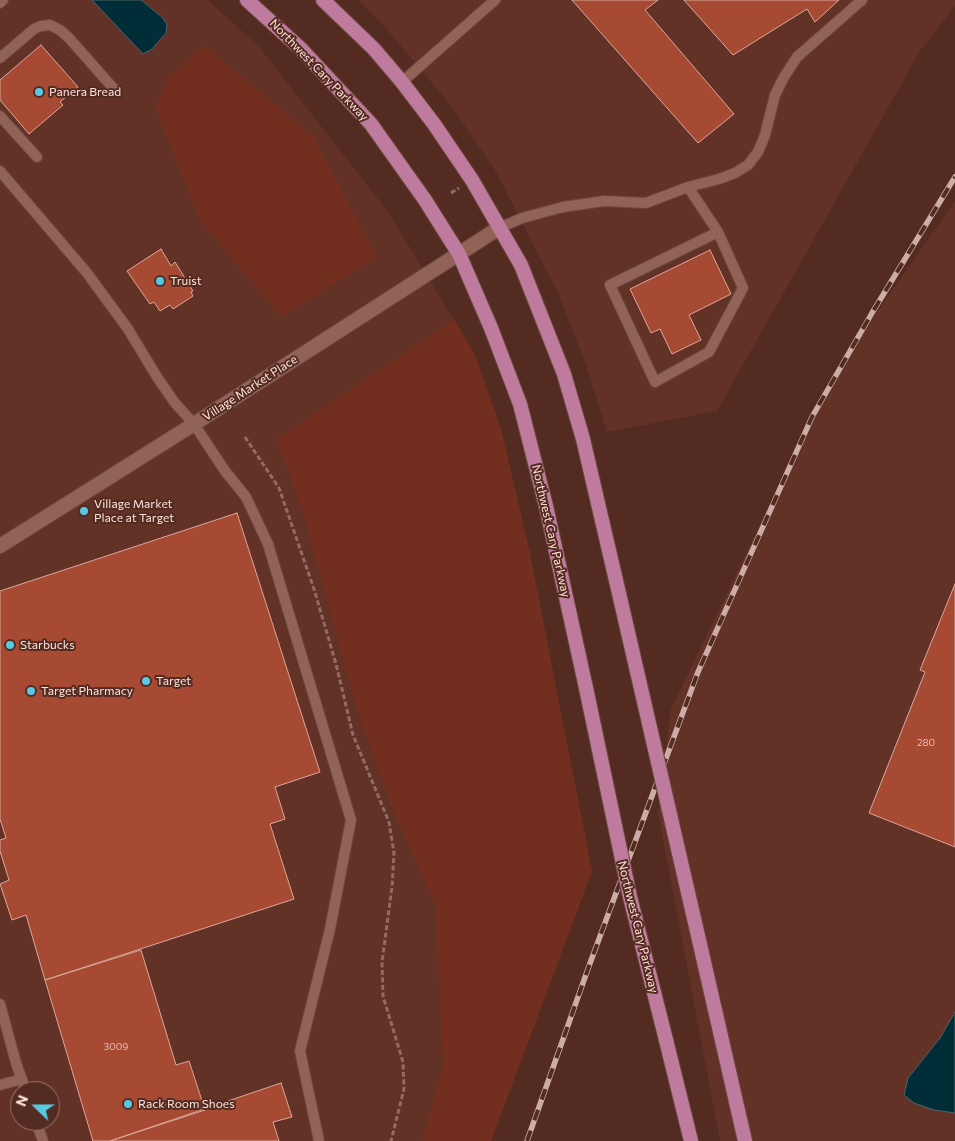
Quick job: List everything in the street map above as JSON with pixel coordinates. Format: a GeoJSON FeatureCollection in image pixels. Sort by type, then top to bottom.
{"type":"FeatureCollection","features":[{"type":"Feature","properties":{"kind":"main road","name":"Northwest Cary Parkway"},"geometry":{"type":"LineString","coordinates":[[247,0],[307,55],[371,124],[425,200],[459,254],[494,337],[520,404],[544,497],[630,897],[691,1141]]}},
{"type":"Feature","properties":{"kind":"main road"},"geometry":{"type":"LineString","coordinates":[[323,0],[374,49],[402,82],[459,160],[521,265],[564,374],[583,439],[745,1141]]}},
{"type":"Feature","properties":{"kind":"street","name":"Village Market Place"},"geometry":{"type":"LineString","coordinates":[[0,546],[499,228]]}},
{"type":"Feature","properties":{"kind":"lane"},"geometry":{"type":"LineString","coordinates":[[0,3],[3,0]]}},
{"type":"Feature","properties":{"kind":"lane"},"geometry":{"type":"LineString","coordinates":[[402,82],[495,0]]}},
{"type":"Feature","properties":{"kind":"lane"},"geometry":{"type":"LineString","coordinates":[[499,228],[527,216],[563,207],[604,201],[646,203],[688,187],[719,180],[748,165],[758,152],[775,95],[797,57],[862,0]]}},
{"type":"Feature","properties":{"kind":"lane"},"geometry":{"type":"LineString","coordinates":[[0,58],[34,29],[50,25],[60,30],[69,38],[114,89]]}},
{"type":"Feature","properties":{"kind":"lane"},"geometry":{"type":"LineString","coordinates":[[0,116],[36,157]]}},
{"type":"Feature","properties":{"kind":"lane"},"geometry":{"type":"LineString","coordinates":[[0,171],[87,272],[128,329],[162,384],[194,424],[225,471],[246,497],[268,544],[350,820],[330,929],[300,1051],[320,1141]]}},
{"type":"Feature","properties":{"kind":"lane"},"geometry":{"type":"LineString","coordinates":[[688,187],[718,232],[743,288],[709,352],[655,382],[610,284],[718,232]]}},
{"type":"Feature","properties":{"kind":"lane"},"geometry":{"type":"LineString","coordinates":[[0,1004],[22,1079],[0,1085]]}},
{"type":"Feature","properties":{"kind":"path"},"geometry":{"type":"LineString","coordinates":[[451,194],[459,188]]}},
{"type":"Feature","properties":{"kind":"shaded area"},"geometry":{"type":"Polygon","coordinates":[[[0,0],[208,0],[260,48],[389,213],[475,355],[501,429],[529,549],[592,871],[491,1141],[0,1141],[0,0]]]}},
{"type":"Feature","properties":{"kind":"shaded area"},"geometry":{"type":"Polygon","coordinates":[[[358,0],[955,0],[955,6],[920,51],[717,411],[607,432],[586,365],[559,295],[495,170],[452,107],[385,27],[358,0]]]}},
{"type":"Feature","properties":{"kind":"shaded area"},"geometry":{"type":"Polygon","coordinates":[[[204,45],[313,136],[377,257],[281,317],[199,219],[155,107],[168,78],[204,45]]]}},
{"type":"Feature","properties":{"kind":"shaded area"},"geometry":{"type":"Polygon","coordinates":[[[955,201],[955,1141],[720,1141],[658,813],[671,709],[830,379],[955,201]]]}},
{"type":"Feature","properties":{"kind":"shaded area"},"geometry":{"type":"Polygon","coordinates":[[[454,319],[475,355],[501,429],[529,549],[592,871],[491,1141],[422,1141],[443,1065],[435,903],[397,820],[356,707],[304,516],[277,439],[454,319]]]}},
{"type":"Feature","properties":{"kind":"water"},"geometry":{"type":"Polygon","coordinates":[[[92,0],[141,0],[162,17],[167,24],[166,33],[152,49],[143,54],[92,0]]]}},
{"type":"Feature","properties":{"kind":"water"},"geometry":{"type":"Polygon","coordinates":[[[955,1012],[955,1113],[934,1110],[914,1103],[904,1095],[908,1078],[940,1038],[955,1012]]]}},
{"type":"Feature","properties":{"kind":"building"},"geometry":{"type":"Polygon","coordinates":[[[572,0],[658,0],[645,10],[734,114],[698,143],[572,0]]]}},
{"type":"Feature","properties":{"kind":"building"},"geometry":{"type":"Polygon","coordinates":[[[684,0],[839,0],[815,22],[807,9],[733,55],[684,0]]]}},
{"type":"Feature","properties":{"kind":"building"},"geometry":{"type":"Polygon","coordinates":[[[41,45],[78,87],[60,102],[63,105],[29,134],[0,100],[0,80],[41,45]]]}},
{"type":"Feature","properties":{"kind":"building","name":"Truist"},"geometry":{"type":"Polygon","coordinates":[[[161,249],[171,266],[175,262],[193,291],[191,292],[193,296],[173,309],[170,305],[160,311],[154,302],[150,304],[127,271],[161,249]]]}},
{"type":"Feature","properties":{"kind":"building"},"geometry":{"type":"Polygon","coordinates":[[[710,250],[731,294],[689,315],[701,340],[672,354],[660,329],[651,333],[630,289],[710,250]]]}},
{"type":"Feature","properties":{"kind":"building","name":"Target"},"geometry":{"type":"Polygon","coordinates":[[[237,513],[320,772],[275,787],[285,819],[270,824],[294,899],[45,980],[26,915],[12,920],[0,884],[9,880],[0,851],[0,840],[6,838],[0,819],[0,591],[237,513]]]}},
{"type":"Feature","properties":{"kind":"building"},"geometry":{"type":"Polygon","coordinates":[[[955,584],[955,847],[869,813],[925,672],[920,670],[955,584]]]}},
{"type":"Feature","properties":{"kind":"building"},"geometry":{"type":"Polygon","coordinates":[[[141,950],[176,1065],[189,1061],[205,1110],[110,1141],[93,1141],[45,980],[141,950]]]}},
{"type":"Feature","properties":{"kind":"building"},"geometry":{"type":"Polygon","coordinates":[[[281,1083],[292,1117],[273,1122],[279,1141],[110,1141],[281,1083]]]}},
{"type":"Feature","properties":{"kind":"railway"},"geometry":{"type":"LineString","coordinates":[[527,1141],[589,966],[698,672],[812,417],[872,313],[955,177]]}},
{"type":"Feature","properties":{"kind":"place","name":"Panera Bread"},"geometry":{"type":"Point","coordinates":[39,92]}},
{"type":"Feature","properties":{"kind":"place","name":"Truist"},"geometry":{"type":"Point","coordinates":[160,281]}},
{"type":"Feature","properties":{"kind":"place","name":"Village Market Place at Target"},"geometry":{"type":"Point","coordinates":[84,511]}},
{"type":"Feature","properties":{"kind":"place","name":"Starbucks"},"geometry":{"type":"Point","coordinates":[10,645]}},
{"type":"Feature","properties":{"kind":"place","name":"Target"},"geometry":{"type":"Point","coordinates":[146,681]}},
{"type":"Feature","properties":{"kind":"place","name":"Target Pharmacy"},"geometry":{"type":"Point","coordinates":[31,691]}},
{"type":"Feature","properties":{"kind":"place","name":"Rack Room Shoes"},"geometry":{"type":"Point","coordinates":[128,1104]}}]}
